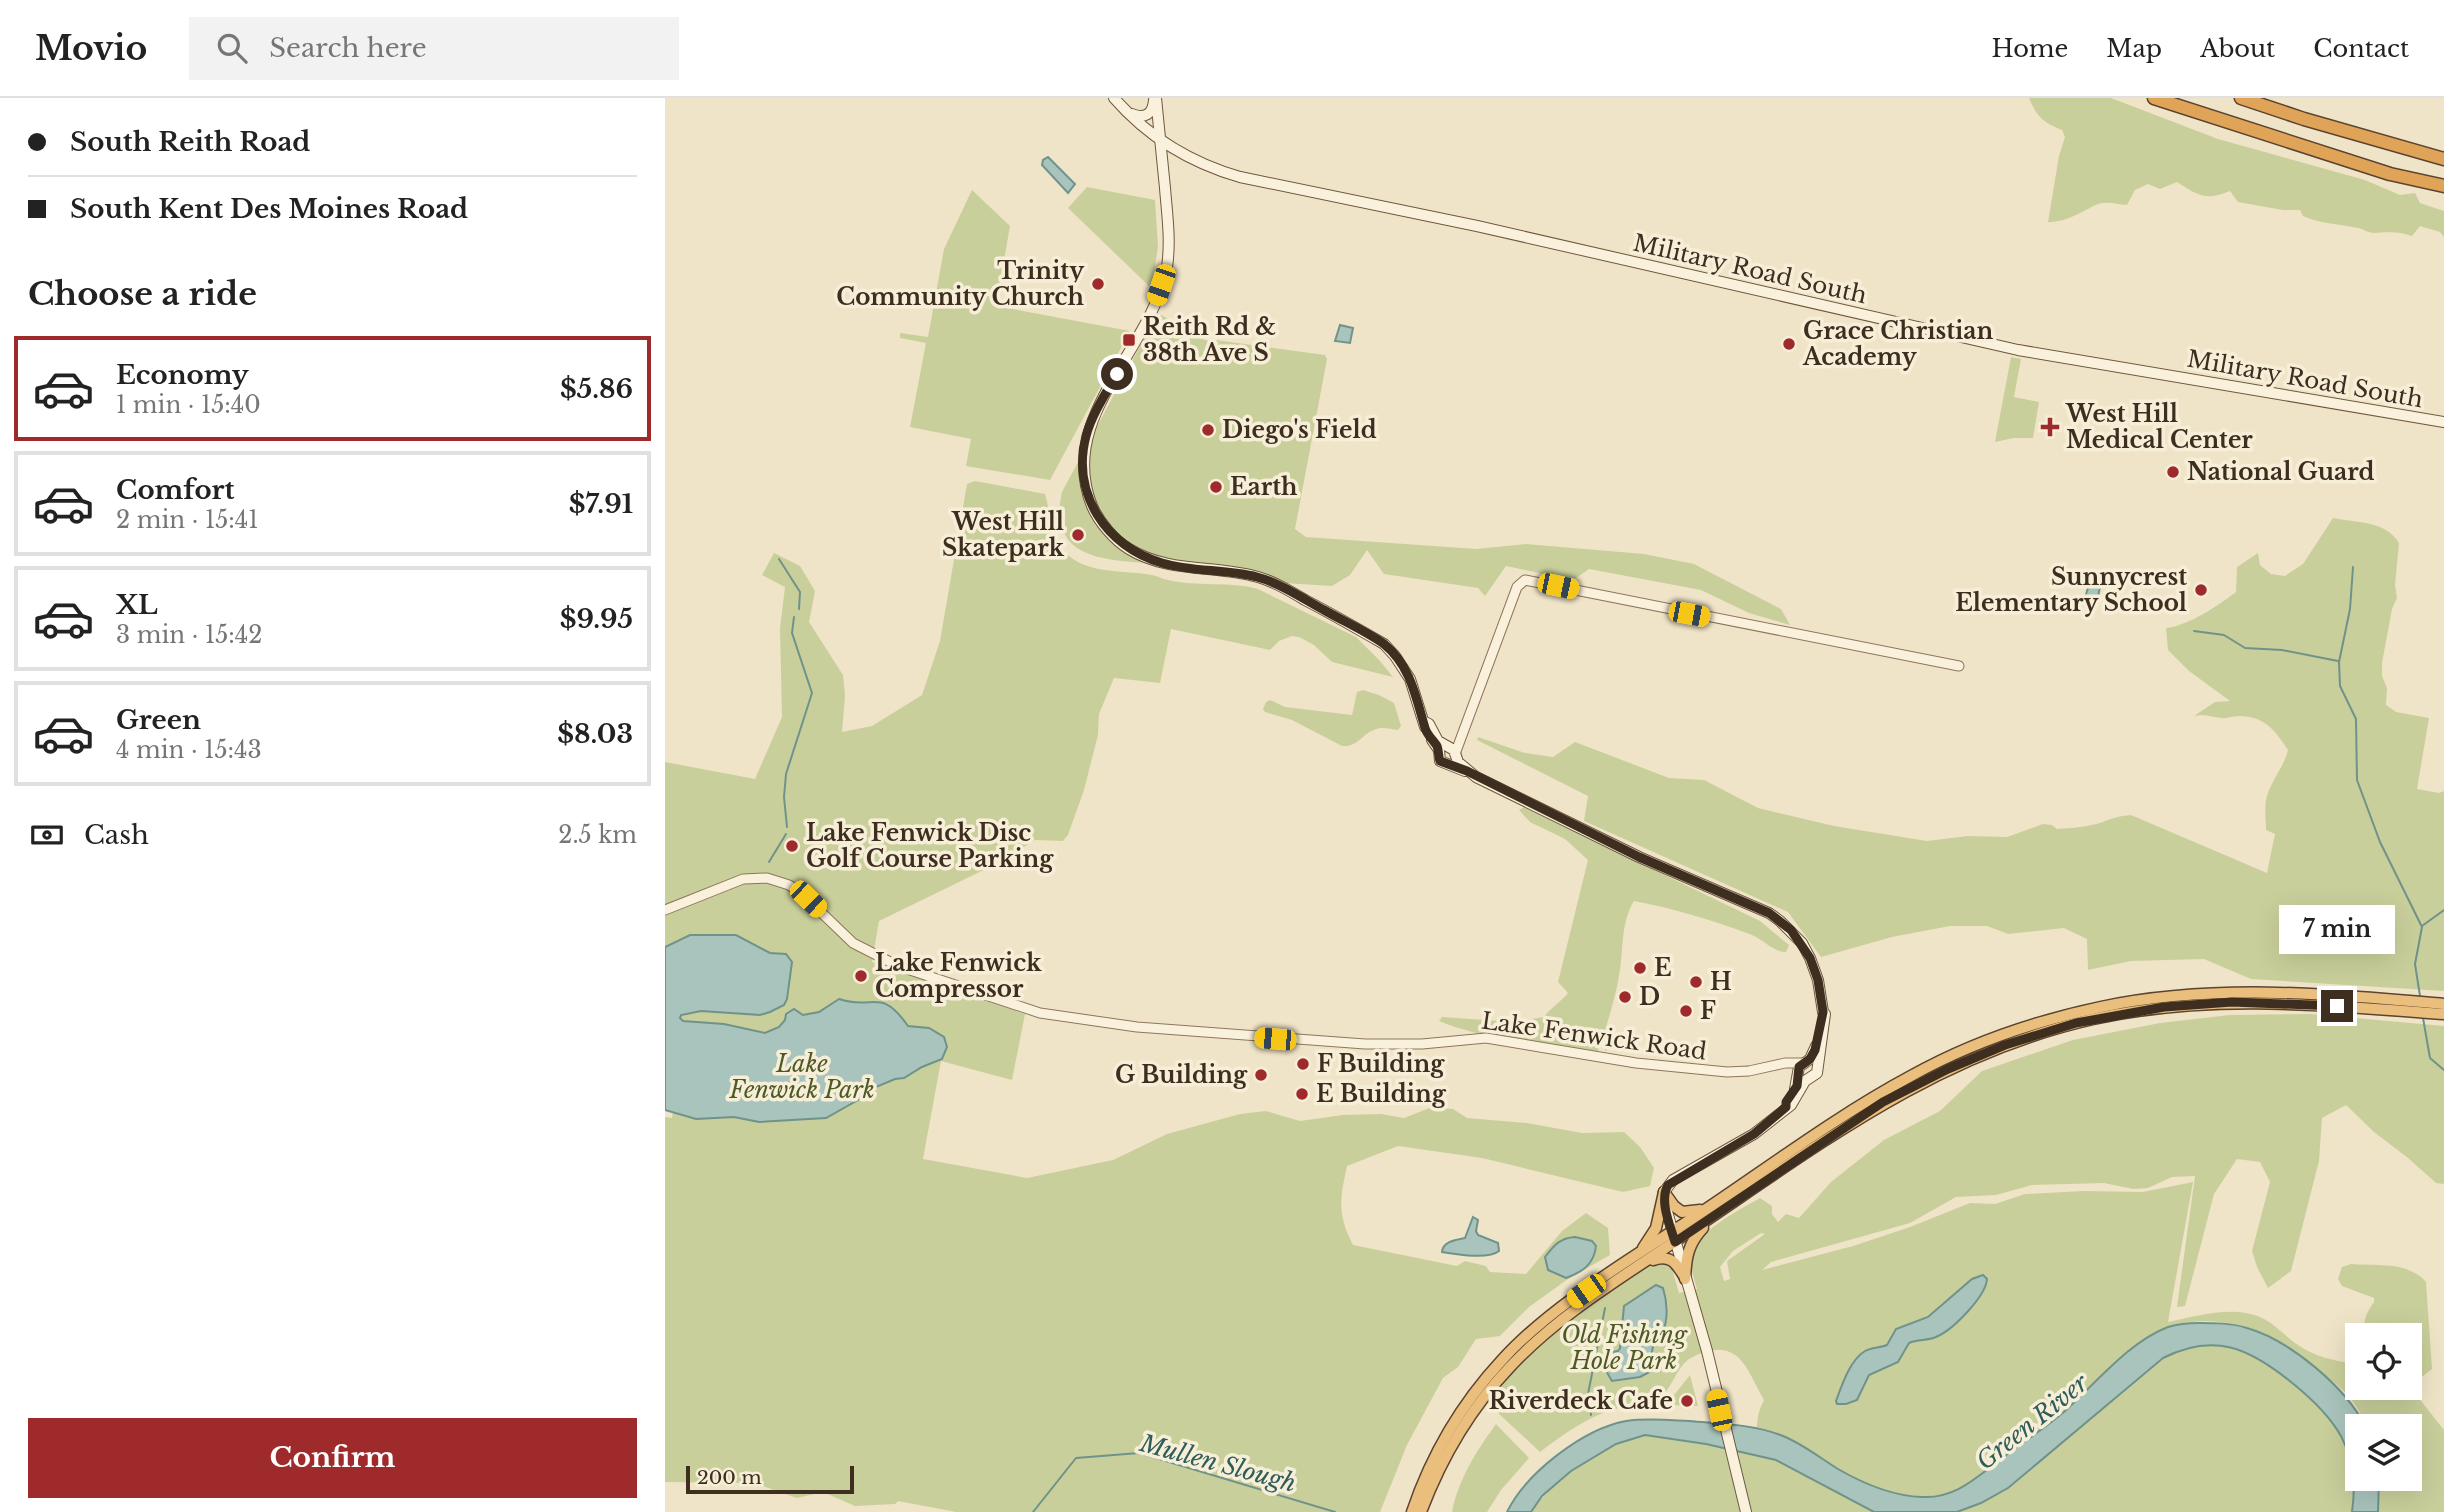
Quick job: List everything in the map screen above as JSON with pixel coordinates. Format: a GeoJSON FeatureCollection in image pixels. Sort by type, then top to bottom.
{"type":"FeatureCollection","features":[{"type":"Feature","properties":{"kind":"highway"},"geometry":{"type":"LineString","coordinates":[[2154,98],[2390,174],[2444,186]]}},
{"type":"Feature","properties":{"kind":"highway"},"geometry":{"type":"LineString","coordinates":[[2241,98],[2444,159]]}},
{"type":"Feature","properties":{"kind":"highway"},"geometry":{"type":"LineString","coordinates":[[1412,1512],[1423,1479],[1446,1436],[1475,1393],[1502,1360],[1536,1326],[1674,1237],[1861,1105],[1911,1076],[1984,1042],[2064,1016],[2162,996],[2275,992],[2444,1004]]}},
{"type":"Feature","properties":{"kind":"highway"},"geometry":{"type":"LineString","coordinates":[[1685,1279],[1685,1261],[1689,1246],[1712,1211],[1850,1123],[1921,1082],[1986,1052],[2076,1023],[2164,1007],[2232,1002],[2292,1003],[2444,1014]]}},
{"type":"Feature","properties":{"kind":"highway"},"geometry":{"type":"LineString","coordinates":[[1664,1192],[1682,1212],[1712,1211]]}},
{"type":"Feature","properties":{"kind":"highway"},"geometry":{"type":"LineString","coordinates":[[1421,1512],[1431,1484],[1453,1442],[1509,1368],[1557,1322],[1642,1258],[1656,1228],[1664,1192]]}},
{"type":"Feature","properties":{"kind":"highway"},"geometry":{"type":"LineString","coordinates":[[1642,1258],[1670,1259],[1685,1279]]}},
{"type":"Feature","properties":{"kind":"main road","name":"Military Road South"},"geometry":{"type":"LineString","coordinates":[[1114,98],[1160,141],[1195,160],[1240,177],[1477,226],[2008,348],[2444,422]]}},
{"type":"Feature","properties":{"kind":"main road"},"geometry":{"type":"LineString","coordinates":[[1128,113],[1139,117],[1148,115],[1155,98]]}},
{"type":"Feature","properties":{"kind":"main road"},"geometry":{"type":"LineString","coordinates":[[1155,98],[1169,228],[1166,270],[1147,320],[1088,431],[1084,454],[1084,486],[1101,522],[1111,534],[1134,552],[1165,564],[1258,577],[1283,587],[1384,644],[1410,679],[1426,730],[1467,771],[1639,857],[1769,913],[1802,943],[1810,958],[1818,980],[1825,1014],[1824,1024],[1810,1062],[1799,1067],[1802,1084],[1791,1105],[1754,1134],[1673,1180],[1664,1192],[1685,1279],[1707,1351],[1719,1410],[1746,1512]]}},
{"type":"Feature","properties":{"kind":"main road"},"geometry":{"type":"LineString","coordinates":[[1164,181],[1167,164],[1172,159],[1195,160]]}},
{"type":"Feature","properties":{"kind":"main road"},"geometry":{"type":"LineString","coordinates":[[1801,1076],[1817,1073],[1819,1069],[1810,1062]]}},
{"type":"Feature","properties":{"kind":"street"},"geometry":{"type":"LineString","coordinates":[[1449,755],[1460,738],[1520,583],[1529,580],[1959,666]]}},
{"type":"Feature","properties":{"kind":"street","name":"Lake Fenwick Road"},"geometry":{"type":"LineString","coordinates":[[665,910],[725,885],[755,877],[784,883],[808,899],[853,943],[879,958],[985,997],[1038,1013],[1069,1018],[1137,1027],[1365,1044],[1422,1044],[1486,1038],[1636,1063],[1727,1072],[1810,1062]]}},
{"type":"Feature","properties":{"kind":"street"},"geometry":{"type":"LineString","coordinates":[[1782,1064],[1801,1076]]}},
{"type":"Feature","properties":{"kind":"green space"},"geometry":{"type":"Polygon","coordinates":[[[2029,98],[2111,98],[2218,139],[2365,180],[2400,195],[2415,193],[2420,203],[2444,211],[2444,237],[2440,232],[2420,226],[2412,236],[2372,233],[2310,219],[2303,216],[2300,210],[2283,210],[2238,202],[2230,191],[2214,196],[2202,195],[2177,182],[2160,189],[2148,184],[2135,190],[2127,205],[2101,203],[2068,218],[2048,222],[2059,156],[2065,137],[2062,130],[2041,118],[2029,98]]]}},
{"type":"Feature","properties":{"kind":"green space"},"geometry":{"type":"Polygon","coordinates":[[[1087,187],[1155,200],[1158,247],[1152,285],[1149,286],[1068,208],[1087,187]]]}},
{"type":"Feature","properties":{"kind":"green space"},"geometry":{"type":"Polygon","coordinates":[[[972,190],[1010,226],[996,306],[1130,331],[1050,480],[966,466],[971,439],[910,427],[926,343],[900,338],[900,333],[928,337],[944,249],[972,190]]]}},
{"type":"Feature","properties":{"kind":"green space"},"geometry":{"type":"Polygon","coordinates":[[[1161,315],[1196,336],[1219,344],[1216,340],[1325,355],[1327,359],[1295,529],[1306,537],[1476,549],[1526,544],[1644,554],[1694,564],[1781,609],[1790,625],[1749,613],[1701,590],[1589,569],[1573,580],[1506,566],[1485,596],[1478,588],[1384,574],[1367,550],[1350,575],[1332,586],[1284,583],[1256,570],[1134,555],[1148,563],[1112,560],[1081,550],[1070,542],[1063,530],[1060,513],[1062,492],[1155,318],[1161,315]]]}},
{"type":"Feature","properties":{"kind":"green space"},"geometry":{"type":"Polygon","coordinates":[[[2011,357],[2021,359],[2014,397],[2039,402],[2033,438],[1995,442],[2011,357]]]}},
{"type":"Feature","properties":{"kind":"green space","name":"Lake Fenwick Park"},"geometry":{"type":"Polygon","coordinates":[[[975,481],[1045,494],[1055,539],[1068,555],[1078,562],[1089,567],[1152,575],[1179,582],[1258,589],[1356,637],[1393,677],[1332,662],[1314,645],[1299,637],[1292,636],[1279,641],[1270,650],[1171,629],[1160,683],[1114,678],[1099,714],[1098,735],[1084,790],[1068,835],[1063,841],[1035,840],[1016,852],[996,858],[994,865],[879,921],[872,962],[1025,1014],[1012,1080],[941,1061],[923,1159],[1027,1178],[1113,1160],[1167,1134],[1240,1114],[1266,1111],[1300,1121],[1343,1115],[1381,1114],[1404,1118],[1432,1107],[1453,1109],[1467,1118],[1527,1123],[1582,1133],[1624,1132],[1640,1147],[1654,1168],[1650,1186],[1623,1192],[1482,1158],[1398,1146],[1347,1166],[1341,1206],[1344,1224],[1353,1245],[1457,1266],[1465,1261],[1486,1266],[1490,1272],[1526,1274],[1562,1231],[1586,1213],[1608,1228],[1610,1255],[1568,1279],[1529,1307],[1500,1336],[1476,1339],[1458,1367],[1443,1378],[1407,1445],[1380,1512],[956,1512],[898,1501],[895,1504],[855,1506],[823,1492],[797,1498],[754,1483],[665,1482],[665,1117],[672,1118],[673,1112],[665,1102],[665,762],[755,779],[782,717],[780,628],[785,587],[762,575],[774,553],[800,566],[815,591],[809,622],[843,675],[845,696],[842,732],[872,726],[922,695],[940,641],[967,484],[975,481]]]}},
{"type":"Feature","properties":{"kind":"green space"},"geometry":{"type":"Polygon","coordinates":[[[2333,518],[2378,526],[2399,543],[2395,585],[2397,598],[2392,609],[2382,676],[2387,688],[2386,705],[2396,712],[2429,718],[2417,789],[2439,793],[2444,791],[2444,991],[2251,979],[2204,959],[2131,961],[2088,970],[2087,939],[2064,928],[2008,934],[1987,926],[1950,926],[1892,937],[1821,957],[1788,912],[1584,821],[1588,796],[1477,740],[1478,737],[1525,753],[1553,757],[1575,742],[1669,778],[1704,780],[1758,808],[1834,826],[1927,841],[1968,836],[2007,837],[2043,824],[2057,829],[2074,828],[2131,815],[2267,873],[2275,834],[2266,830],[2266,800],[2288,750],[2273,730],[2255,718],[2194,716],[2215,702],[2230,701],[2189,671],[2168,650],[2166,628],[2193,619],[2236,592],[2237,567],[2258,553],[2260,565],[2271,574],[2285,576],[2303,564],[2333,518]]]}},
{"type":"Feature","properties":{"kind":"green space"},"geometry":{"type":"Polygon","coordinates":[[[1363,690],[1394,703],[1401,726],[1398,730],[1377,729],[1352,745],[1342,746],[1292,720],[1263,709],[1270,700],[1285,707],[1352,715],[1357,692],[1363,690]]]}},
{"type":"Feature","properties":{"kind":"green space"},"geometry":{"type":"Polygon","coordinates":[[[1524,807],[1760,921],[1789,945],[1786,952],[1777,950],[1752,935],[1723,925],[1634,901],[1626,919],[1618,983],[1605,1031],[1611,1040],[1606,1051],[1601,1045],[1597,1052],[1497,1037],[1439,1021],[1442,1017],[1514,1022],[1544,1017],[1568,993],[1558,982],[1588,860],[1565,839],[1530,822],[1519,810],[1524,807]]]}},
{"type":"Feature","properties":{"kind":"green space","name":"Old Fishing Hole Park"},"geometry":{"type":"Polygon","coordinates":[[[2311,1014],[2444,1026],[2444,1184],[2436,1183],[2346,1105],[2322,1118],[2319,1161],[2291,1271],[2268,1288],[2252,1251],[2270,1182],[2260,1162],[2237,1159],[2214,1194],[2185,1306],[2177,1307],[2195,1176],[2172,1177],[2148,1188],[2133,1189],[2104,1183],[2032,1185],[1996,1195],[1956,1197],[1910,1223],[1771,1262],[1762,1270],[1853,1246],[1970,1203],[1995,1204],[2025,1194],[2143,1192],[2193,1182],[2168,1322],[2227,1312],[2260,1317],[2310,1352],[2345,1362],[2345,1393],[2335,1383],[2271,1338],[2245,1327],[2205,1321],[2167,1328],[2177,1351],[2211,1345],[2242,1352],[2271,1367],[2316,1401],[2332,1417],[2345,1439],[2345,1491],[2354,1491],[2355,1512],[1531,1512],[1553,1486],[1581,1463],[1613,1445],[1645,1435],[1706,1444],[1758,1456],[1757,1420],[1764,1400],[1743,1362],[1736,1356],[1728,1351],[1705,1352],[1684,1363],[1666,1392],[1657,1400],[1643,1406],[1615,1409],[1594,1417],[1540,1452],[1483,1399],[1540,1337],[1644,1264],[1665,1265],[1672,1269],[1679,1293],[1697,1289],[1691,1265],[1694,1248],[1700,1239],[1719,1223],[1760,1198],[1772,1206],[1772,1214],[1778,1222],[1786,1214],[1799,1218],[1831,1182],[1884,1140],[1940,1111],[1982,1071],[2073,1040],[2160,1023],[2230,1015],[2311,1014]],[[1761,1233],[1733,1251],[1720,1267],[1724,1281],[1730,1279],[1727,1261],[1765,1234],[1761,1233]]]}},
{"type":"Feature","properties":{"kind":"green space"},"geometry":{"type":"Polygon","coordinates":[[[2351,1264],[2401,1268],[2419,1275],[2426,1282],[2432,1369],[2422,1375],[2422,1323],[2364,1323],[2374,1298],[2342,1286],[2338,1279],[2342,1267],[2351,1264]]]}},
{"type":"Feature","properties":{"kind":"green space"},"geometry":{"type":"Polygon","coordinates":[[[1690,1375],[1698,1406],[1667,1405],[1667,1404],[1690,1375]]]}},
{"type":"Feature","properties":{"kind":"green space"},"geometry":{"type":"Polygon","coordinates":[[[2351,1400],[2420,1400],[2444,1430],[2444,1512],[2376,1512],[2377,1491],[2422,1491],[2422,1414],[2360,1414],[2351,1400]]]}},
{"type":"Feature","properties":{"kind":"green space"},"geometry":{"type":"Polygon","coordinates":[[[1496,1424],[1529,1458],[1501,1490],[1487,1512],[1452,1512],[1469,1466],[1496,1424]]]}},
{"type":"Feature","properties":{"kind":"water"},"geometry":{"type":"Polygon","coordinates":[[[1048,157],[1075,184],[1068,193],[1042,165],[1043,160],[1048,157]]]}},
{"type":"Feature","properties":{"kind":"water"},"geometry":{"type":"Polygon","coordinates":[[[1340,325],[1353,328],[1350,343],[1335,341],[1340,325]]]}},
{"type":"Feature","properties":{"kind":"water"},"geometry":{"type":"Polygon","coordinates":[[[2092,574],[2102,577],[2098,597],[2089,599],[2085,598],[2092,574]]]}},
{"type":"Feature","properties":{"kind":"water"},"geometry":{"type":"Polygon","coordinates":[[[690,935],[736,935],[770,953],[786,954],[792,962],[784,1005],[760,1015],[701,1011],[681,1015],[683,1021],[724,1024],[765,1033],[779,1027],[786,1014],[794,1009],[803,1015],[819,1012],[839,999],[883,1003],[908,1026],[929,1028],[944,1037],[947,1047],[942,1059],[904,1078],[871,1089],[858,1100],[826,1118],[759,1122],[734,1117],[696,1119],[665,1110],[665,947],[690,935]]]}},
{"type":"Feature","properties":{"kind":"water"},"geometry":{"type":"Polygon","coordinates":[[[1473,1217],[1478,1220],[1478,1235],[1498,1243],[1499,1251],[1480,1256],[1442,1252],[1447,1243],[1465,1238],[1473,1217]]]}},
{"type":"Feature","properties":{"kind":"water"},"geometry":{"type":"Polygon","coordinates":[[[1575,1237],[1592,1241],[1596,1246],[1590,1263],[1566,1278],[1548,1270],[1545,1257],[1548,1253],[1561,1241],[1575,1237]]]}},
{"type":"Feature","properties":{"kind":"water"},"geometry":{"type":"Polygon","coordinates":[[[1983,1275],[1987,1279],[1981,1294],[1959,1320],[1936,1337],[1909,1343],[1898,1362],[1869,1375],[1857,1400],[1837,1404],[1847,1373],[1860,1355],[1867,1350],[1887,1345],[1896,1329],[1928,1317],[1972,1279],[1983,1275]]]}},
{"type":"Feature","properties":{"kind":"water"},"geometry":{"type":"Polygon","coordinates":[[[1656,1285],[1663,1288],[1667,1310],[1664,1328],[1652,1350],[1659,1367],[1640,1377],[1612,1381],[1602,1364],[1605,1353],[1618,1351],[1620,1348],[1624,1306],[1656,1285]]]}},
{"type":"Feature","properties":{"kind":"water"},"geometry":{"type":"Polygon","coordinates":[[[2217,1323],[2247,1328],[2298,1354],[2330,1381],[2358,1414],[2345,1414],[2345,1445],[2321,1409],[2276,1370],[2260,1360],[2230,1348],[2199,1346],[2163,1358],[2008,1488],[1957,1512],[1874,1512],[1776,1460],[1706,1444],[1645,1435],[1616,1444],[1571,1471],[1542,1496],[1531,1512],[1507,1512],[1528,1482],[1574,1443],[1609,1426],[1642,1420],[1689,1421],[1760,1429],[1790,1439],[1838,1469],[1879,1488],[1922,1497],[1945,1494],[1974,1479],[2050,1423],[2140,1342],[2168,1327],[2217,1323]]]}},
{"type":"Feature","properties":{"kind":"water"},"geometry":{"type":"Polygon","coordinates":[[[2354,1491],[2379,1491],[2378,1512],[2352,1512],[2354,1491]]]}},
{"type":"Feature","properties":{"kind":"waterway"},"geometry":{"type":"LineString","coordinates":[[779,559],[800,592],[799,609]]}},
{"type":"Feature","properties":{"kind":"waterway"},"geometry":{"type":"LineString","coordinates":[[2353,567],[2350,609],[2339,662],[2340,686],[2356,719],[2357,780],[2380,842],[2422,927],[2415,964],[2420,996]]}},
{"type":"Feature","properties":{"kind":"waterway"},"geometry":{"type":"LineString","coordinates":[[787,827],[784,797],[786,774],[812,693],[792,633],[794,617]]}},
{"type":"Feature","properties":{"kind":"waterway"},"geometry":{"type":"LineString","coordinates":[[2194,631],[2224,635],[2245,648],[2282,650],[2338,661]]}},
{"type":"Feature","properties":{"kind":"waterway"},"geometry":{"type":"LineString","coordinates":[[769,862],[786,834]]}},
{"type":"Feature","properties":{"kind":"waterway"},"geometry":{"type":"LineString","coordinates":[[2422,926],[2444,910]]}},
{"type":"Feature","properties":{"kind":"waterway"},"geometry":{"type":"LineString","coordinates":[[2423,1018],[2430,1058],[2444,1070]]}},
{"type":"Feature","properties":{"kind":"waterway"},"geometry":{"type":"LineString","coordinates":[[1591,1415],[1588,1394],[1605,1308]]}},
{"type":"Feature","properties":{"kind":"waterway","name":"Mullen Slough"},"geometry":{"type":"LineString","coordinates":[[1033,1512],[1076,1458],[1139,1453],[1335,1512]]}},
{"type":"Feature","properties":{"kind":"place","name":"Trinity Community Church"},"geometry":{"type":"Point","coordinates":[1098,284]}},
{"type":"Feature","properties":{"kind":"place","name":"Reith Rd & 38th Ave S"},"geometry":{"type":"Point","coordinates":[1129,340]}},
{"type":"Feature","properties":{"kind":"place","name":"Grace Christian Academy"},"geometry":{"type":"Point","coordinates":[1789,344]}},
{"type":"Feature","properties":{"kind":"place","name":"West Hill Medical Center"},"geometry":{"type":"Point","coordinates":[2050,427]}},
{"type":"Feature","properties":{"kind":"place","name":"Diego's Field"},"geometry":{"type":"Point","coordinates":[1208,430]}},
{"type":"Feature","properties":{"kind":"place","name":"National Guard"},"geometry":{"type":"Point","coordinates":[2173,472]}},
{"type":"Feature","properties":{"kind":"place","name":"Earth"},"geometry":{"type":"Point","coordinates":[1216,487]}},
{"type":"Feature","properties":{"kind":"place","name":"West Hill Skatepark"},"geometry":{"type":"Point","coordinates":[1078,535]}},
{"type":"Feature","properties":{"kind":"place","name":"Sunnycrest Elementary School"},"geometry":{"type":"Point","coordinates":[2201,590]}},
{"type":"Feature","properties":{"kind":"place","name":"Lake Fenwick Disc Golf Course Parking"},"geometry":{"type":"Point","coordinates":[792,846]}},
{"type":"Feature","properties":{"kind":"place","name":"E"},"geometry":{"type":"Point","coordinates":[1640,968]}},
{"type":"Feature","properties":{"kind":"place","name":"Lake Fenwick Compressor"},"geometry":{"type":"Point","coordinates":[861,976]}},
{"type":"Feature","properties":{"kind":"place","name":"H"},"geometry":{"type":"Point","coordinates":[1696,982]}},
{"type":"Feature","properties":{"kind":"place","name":"D"},"geometry":{"type":"Point","coordinates":[1625,997]}},
{"type":"Feature","properties":{"kind":"place","name":"F"},"geometry":{"type":"Point","coordinates":[1686,1011]}},
{"type":"Feature","properties":{"kind":"place","name":"F Building"},"geometry":{"type":"Point","coordinates":[1303,1064]}},
{"type":"Feature","properties":{"kind":"place","name":"G Building"},"geometry":{"type":"Point","coordinates":[1261,1075]}},
{"type":"Feature","properties":{"kind":"place","name":"E Building"},"geometry":{"type":"Point","coordinates":[1302,1094]}},
{"type":"Feature","properties":{"kind":"place","name":"Riverdeck Cafe"},"geometry":{"type":"Point","coordinates":[1687,1401]}},
{"type":"Feature","properties":{"kind":"route"},"geometry":{"type":"LineString","coordinates":[[1117,374],[1086,436],[1083,472],[1084,486],[1094,512],[1111,534],[1127,548],[1165,564],[1258,577],[1283,587],[1351,624],[1384,644],[1403,666],[1415,689],[1424,726],[1439,750],[1440,761],[1467,771],[1639,857],[1769,913],[1791,930],[1802,943],[1818,980],[1823,1012],[1813,1055],[1799,1067],[1797,1086],[1786,1102],[1786,1107],[1776,1117],[1754,1134],[1668,1185],[1664,1192],[1675,1242],[1883,1102],[1948,1069],[2005,1045],[2076,1023],[2164,1007],[2232,1002],[2337,1006]]}},
{"type":"Feature","properties":{"kind":"water label","name":"Green River"},"geometry":{"type":"Point","coordinates":[2032,1422]}}]}
